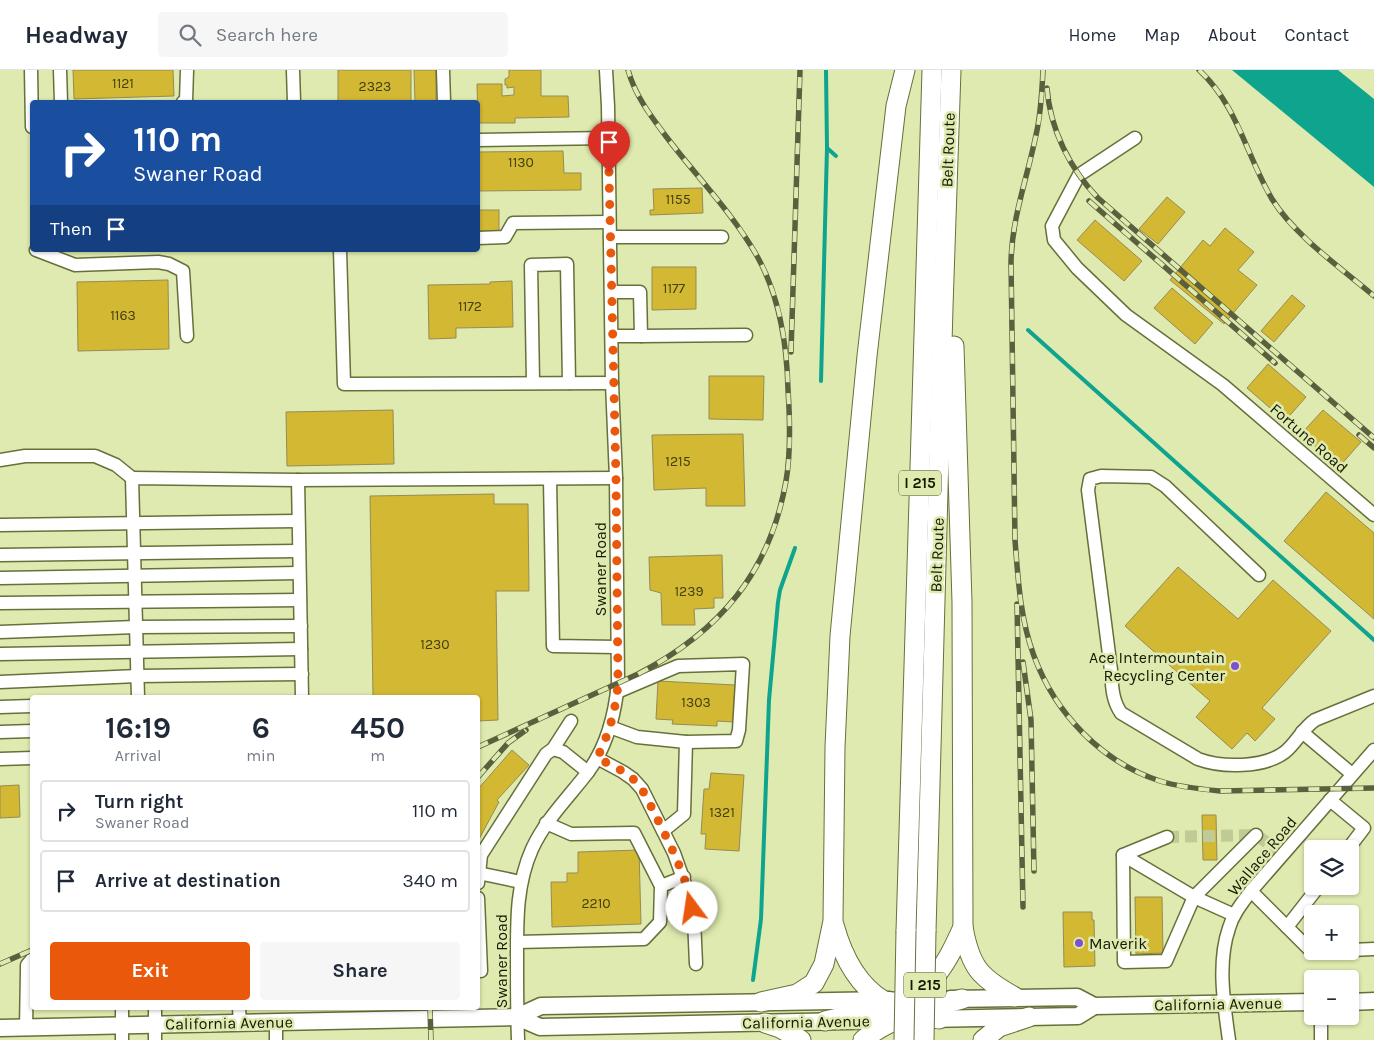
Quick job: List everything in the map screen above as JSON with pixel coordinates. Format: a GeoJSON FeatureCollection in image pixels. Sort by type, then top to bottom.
{"type":"FeatureCollection","features":[{"type":"Feature","properties":{"kind":"highway"},"geometry":{"type":"LineString","coordinates":[[761,1002],[797,994],[814,983],[824,964],[833,922],[834,747],[840,636],[867,356],[896,106],[905,70]]}},
{"type":"Feature","properties":{"kind":"highway","name":"Belt Route"},"geometry":{"type":"LineString","coordinates":[[904,1040],[932,70]]}},
{"type":"Feature","properties":{"kind":"highway","name":"Belt Route"},"geometry":{"type":"LineString","coordinates":[[922,1040],[951,70]]}},
{"type":"Feature","properties":{"kind":"highway"},"geometry":{"type":"LineString","coordinates":[[945,257],[954,339],[959,485],[962,602],[963,926],[968,953],[980,972],[998,988],[1015,998]]}},
{"type":"Feature","properties":{"kind":"highway"},"geometry":{"type":"LineString","coordinates":[[833,922],[841,948],[851,967],[867,986],[922,1040]]}},
{"type":"Feature","properties":{"kind":"highway"},"geometry":{"type":"LineString","coordinates":[[825,1021],[888,1007],[920,990],[937,974],[952,953],[963,926]]}},
{"type":"Feature","properties":{"kind":"highway"},"geometry":{"type":"LineString","coordinates":[[914,1013],[962,999]]}},
{"type":"Feature","properties":{"kind":"highway"},"geometry":{"type":"LineString","coordinates":[[855,1001],[939,1019]]}},
{"type":"Feature","properties":{"kind":"highway"},"geometry":{"type":"LineString","coordinates":[[863,1040],[882,1026],[888,1007]]}},
{"type":"Feature","properties":{"kind":"highway"},"geometry":{"type":"LineString","coordinates":[[983,1040],[999,1027],[1030,1017]]}},
{"type":"Feature","properties":{"kind":"highway"},"geometry":{"type":"LineString","coordinates":[[765,1023],[780,1028],[802,1040]]}},
{"type":"Feature","properties":{"kind":"main road","name":"California Avenue"},"geometry":{"type":"LineString","coordinates":[[2,1032],[26,1028],[122,1033],[155,1032],[240,1015],[276,1022],[409,1013],[517,1017],[540,1027],[825,1021],[888,1007],[962,999],[1077,997],[1094,1006],[1304,1002]]}},
{"type":"Feature","properties":{"kind":"main road","name":"California Avenue"},"geometry":{"type":"LineString","coordinates":[[517,1017],[541,1006],[855,1001]]}},
{"type":"Feature","properties":{"kind":"main road"},"geometry":{"type":"LineString","coordinates":[[1359,1002],[1374,1001]]}},
{"type":"Feature","properties":{"kind":"main road","name":"California Avenue"},"geometry":{"type":"LineString","coordinates":[[888,1007],[939,1019],[1078,1016],[1094,1006]]}},
{"type":"Feature","properties":{"kind":"street"},"geometry":{"type":"LineString","coordinates":[[31,70],[32,100]]}},
{"type":"Feature","properties":{"kind":"street"},"geometry":{"type":"LineString","coordinates":[[60,70],[61,100]]}},
{"type":"Feature","properties":{"kind":"street"},"geometry":{"type":"LineString","coordinates":[[186,100],[187,70]]}},
{"type":"Feature","properties":{"kind":"street"},"geometry":{"type":"LineString","coordinates":[[293,70],[294,100]]}},
{"type":"Feature","properties":{"kind":"street"},"geometry":{"type":"LineString","coordinates":[[443,70],[444,100]]}},
{"type":"Feature","properties":{"kind":"street","name":"Swaner Road"},"geometry":{"type":"LineString","coordinates":[[518,1040],[517,908],[521,882],[532,850],[546,823],[588,772],[597,758],[610,727],[617,692],[616,478],[612,383],[609,138],[606,70]]}},
{"type":"Feature","properties":{"kind":"street"},"geometry":{"type":"LineString","coordinates":[[480,140],[609,138]]}},
{"type":"Feature","properties":{"kind":"street","name":"Fortune Road"},"geometry":{"type":"LineString","coordinates":[[1135,138],[1079,175],[1052,226],[1054,240],[1077,268],[1126,315],[1223,384],[1374,515]]}},
{"type":"Feature","properties":{"kind":"street"},"geometry":{"type":"LineString","coordinates":[[480,238],[505,237],[513,223],[609,222]]}},
{"type":"Feature","properties":{"kind":"street"},"geometry":{"type":"LineString","coordinates":[[610,237],[722,237]]}},
{"type":"Feature","properties":{"kind":"street"},"geometry":{"type":"LineString","coordinates":[[41,252],[76,265],[158,262],[169,264],[183,271],[187,336]]}},
{"type":"Feature","properties":{"kind":"street"},"geometry":{"type":"LineString","coordinates":[[340,252],[344,384],[612,383]]}},
{"type":"Feature","properties":{"kind":"street"},"geometry":{"type":"LineString","coordinates":[[533,382],[531,265],[567,264],[569,383]]}},
{"type":"Feature","properties":{"kind":"street"},"geometry":{"type":"LineString","coordinates":[[611,292],[640,292],[641,336]]}},
{"type":"Feature","properties":{"kind":"street"},"geometry":{"type":"LineString","coordinates":[[612,336],[746,335]]}},
{"type":"Feature","properties":{"kind":"street"},"geometry":{"type":"LineString","coordinates":[[0,460],[25,456],[95,456],[116,465],[132,478],[298,480],[616,478]]}},
{"type":"Feature","properties":{"kind":"street"},"geometry":{"type":"LineString","coordinates":[[1259,575],[1165,486],[1151,477],[1101,476],[1090,479],[1088,490],[1112,691],[1115,705],[1121,714],[1198,760],[1212,764],[1253,764],[1271,759],[1287,750],[1306,726],[1315,720],[1374,696]]}},
{"type":"Feature","properties":{"kind":"street"},"geometry":{"type":"LineString","coordinates":[[132,478],[138,695]]}},
{"type":"Feature","properties":{"kind":"street"},"geometry":{"type":"LineString","coordinates":[[550,479],[553,646],[617,647]]}},
{"type":"Feature","properties":{"kind":"street"},"geometry":{"type":"LineString","coordinates":[[298,480],[302,695]]}},
{"type":"Feature","properties":{"kind":"street"},"geometry":{"type":"LineString","coordinates":[[0,526],[298,521]]}},
{"type":"Feature","properties":{"kind":"street"},"geometry":{"type":"LineString","coordinates":[[0,555],[299,551]]}},
{"type":"Feature","properties":{"kind":"street"},"geometry":{"type":"LineString","coordinates":[[0,578],[300,573]]}},
{"type":"Feature","properties":{"kind":"street"},"geometry":{"type":"LineString","coordinates":[[0,603],[300,600]]}},
{"type":"Feature","properties":{"kind":"street"},"geometry":{"type":"LineString","coordinates":[[0,632],[136,627],[300,626]]}},
{"type":"Feature","properties":{"kind":"street"},"geometry":{"type":"LineString","coordinates":[[0,654],[301,649]]}},
{"type":"Feature","properties":{"kind":"street"},"geometry":{"type":"LineString","coordinates":[[610,727],[637,737],[686,742],[736,740],[739,730],[743,664],[678,666],[617,692]]}},
{"type":"Feature","properties":{"kind":"street"},"geometry":{"type":"LineString","coordinates":[[0,682],[138,676],[302,674]]}},
{"type":"Feature","properties":{"kind":"street"},"geometry":{"type":"LineString","coordinates":[[0,707],[30,706]]}},
{"type":"Feature","properties":{"kind":"street"},"geometry":{"type":"LineString","coordinates":[[480,863],[481,855],[546,754],[553,749],[571,720]]}},
{"type":"Feature","properties":{"kind":"street"},"geometry":{"type":"LineString","coordinates":[[0,732],[30,731]]}},
{"type":"Feature","properties":{"kind":"street"},"geometry":{"type":"LineString","coordinates":[[1302,732],[1352,774]]}},
{"type":"Feature","properties":{"kind":"street"},"geometry":{"type":"LineString","coordinates":[[663,831],[684,814],[686,742]]}},
{"type":"Feature","properties":{"kind":"street"},"geometry":{"type":"LineString","coordinates":[[553,749],[563,752],[588,772]]}},
{"type":"Feature","properties":{"kind":"street","name":"Wallace Road"},"geometry":{"type":"LineString","coordinates":[[1229,1040],[1224,1004],[1223,952],[1225,939],[1234,915],[1251,892],[1374,750]]}},
{"type":"Feature","properties":{"kind":"street"},"geometry":{"type":"LineString","coordinates":[[0,759],[30,758]]}},
{"type":"Feature","properties":{"kind":"street"},"geometry":{"type":"LineString","coordinates":[[597,758],[618,768],[633,779],[642,789],[663,831],[684,877],[690,898],[694,919],[696,964]]}},
{"type":"Feature","properties":{"kind":"street"},"geometry":{"type":"LineString","coordinates":[[1330,800],[1369,828],[1357,840]]}},
{"type":"Feature","properties":{"kind":"street"},"geometry":{"type":"LineString","coordinates":[[517,942],[644,939],[660,922],[662,886],[634,833],[571,834],[546,823]]}},
{"type":"Feature","properties":{"kind":"street"},"geometry":{"type":"LineString","coordinates":[[1123,855],[1124,962],[1166,961],[1194,897],[1256,836]]}},
{"type":"Feature","properties":{"kind":"street"},"geometry":{"type":"LineString","coordinates":[[1123,855],[1167,837]]}},
{"type":"Feature","properties":{"kind":"street"},"geometry":{"type":"LineString","coordinates":[[1123,855],[1194,897],[1234,915]]}},
{"type":"Feature","properties":{"kind":"street"},"geometry":{"type":"LineString","coordinates":[[662,886],[684,877]]}},
{"type":"Feature","properties":{"kind":"street"},"geometry":{"type":"LineString","coordinates":[[480,878],[521,882]]}},
{"type":"Feature","properties":{"kind":"street"},"geometry":{"type":"LineString","coordinates":[[1251,892],[1304,944]]}},
{"type":"Feature","properties":{"kind":"street"},"geometry":{"type":"LineString","coordinates":[[1287,926],[1311,895]]}},
{"type":"Feature","properties":{"kind":"street"},"geometry":{"type":"LineString","coordinates":[[480,947],[481,971]]}},
{"type":"Feature","properties":{"kind":"street"},"geometry":{"type":"LineString","coordinates":[[1359,950],[1374,949]]}},
{"type":"Feature","properties":{"kind":"street"},"geometry":{"type":"LineString","coordinates":[[26,1028],[27,971],[30,962]]}},
{"type":"Feature","properties":{"kind":"street"},"geometry":{"type":"LineString","coordinates":[[122,1010],[122,1033]]}},
{"type":"Feature","properties":{"kind":"street"},"geometry":{"type":"LineString","coordinates":[[155,1010],[155,1032]]}},
{"type":"Feature","properties":{"kind":"street"},"geometry":{"type":"LineString","coordinates":[[276,1022],[276,1040]]}},
{"type":"Feature","properties":{"kind":"street"},"geometry":{"type":"LineString","coordinates":[[1321,1025],[1322,1040]]}},
{"type":"Feature","properties":{"kind":"water"},"geometry":{"type":"Polygon","coordinates":[[[1232,70],[1338,70],[1374,99],[1374,187],[1232,70]]]}},
{"type":"Feature","properties":{"kind":"building"},"geometry":{"type":"Polygon","coordinates":[[[73,70],[173,70],[174,96],[74,99],[73,70]]]}},
{"type":"Feature","properties":{"kind":"building"},"geometry":{"type":"Polygon","coordinates":[[[338,70],[411,70],[411,100],[338,100],[338,70]]]}},
{"type":"Feature","properties":{"kind":"building"},"geometry":{"type":"Polygon","coordinates":[[[414,70],[436,70],[436,100],[415,100],[414,70]]]}},
{"type":"Feature","properties":{"kind":"building"},"geometry":{"type":"Polygon","coordinates":[[[509,70],[541,70],[541,96],[568,96],[569,117],[515,118],[515,123],[480,123],[480,100],[477,100],[477,84],[502,84],[502,96],[514,95],[514,87],[507,88],[507,85],[505,85],[505,79],[509,77],[509,70]]]}},
{"type":"Feature","properties":{"kind":"building"},"geometry":{"type":"Polygon","coordinates":[[[563,151],[564,173],[581,173],[581,190],[480,191],[480,152],[563,151]]]}},
{"type":"Feature","properties":{"kind":"building"},"geometry":{"type":"Polygon","coordinates":[[[702,188],[703,213],[650,215],[650,210],[654,210],[653,189],[702,188]]]}},
{"type":"Feature","properties":{"kind":"building"},"geometry":{"type":"Polygon","coordinates":[[[1167,197],[1185,212],[1158,244],[1139,229],[1167,197]]]}},
{"type":"Feature","properties":{"kind":"building"},"geometry":{"type":"Polygon","coordinates":[[[480,210],[499,210],[499,231],[480,231],[480,210]]]}},
{"type":"Feature","properties":{"kind":"building"},"geometry":{"type":"Polygon","coordinates":[[[1095,220],[1142,261],[1124,281],[1077,240],[1095,220]]]}},
{"type":"Feature","properties":{"kind":"building"},"geometry":{"type":"Polygon","coordinates":[[[1225,228],[1254,252],[1238,270],[1257,285],[1224,324],[1170,280],[1203,240],[1210,246],[1225,228]]]}},
{"type":"Feature","properties":{"kind":"building"},"geometry":{"type":"Polygon","coordinates":[[[652,267],[696,267],[696,309],[652,310],[652,267]]]}},
{"type":"Feature","properties":{"kind":"building"},"geometry":{"type":"Polygon","coordinates":[[[168,280],[169,349],[78,351],[77,282],[168,280]]]}},
{"type":"Feature","properties":{"kind":"building"},"geometry":{"type":"Polygon","coordinates":[[[512,281],[513,327],[456,328],[456,338],[429,339],[428,285],[490,284],[490,282],[512,281]]]}},
{"type":"Feature","properties":{"kind":"building"},"geometry":{"type":"Polygon","coordinates":[[[1172,288],[1213,323],[1195,344],[1154,308],[1172,288]]]}},
{"type":"Feature","properties":{"kind":"building"},"geometry":{"type":"Polygon","coordinates":[[[1292,295],[1305,306],[1274,342],[1261,331],[1292,295]]]}},
{"type":"Feature","properties":{"kind":"building"},"geometry":{"type":"Polygon","coordinates":[[[1268,364],[1306,397],[1285,421],[1247,388],[1268,364]]]}},
{"type":"Feature","properties":{"kind":"building"},"geometry":{"type":"Polygon","coordinates":[[[709,376],[764,376],[763,420],[709,419],[709,376]]]}},
{"type":"Feature","properties":{"kind":"building"},"geometry":{"type":"Polygon","coordinates":[[[393,410],[394,464],[287,466],[286,412],[393,410]]]}},
{"type":"Feature","properties":{"kind":"building"},"geometry":{"type":"Polygon","coordinates":[[[1323,410],[1361,442],[1339,467],[1301,434],[1323,410]]]}},
{"type":"Feature","properties":{"kind":"building"},"geometry":{"type":"Polygon","coordinates":[[[743,434],[745,506],[706,506],[706,488],[654,490],[652,435],[743,434]]]}},
{"type":"Feature","properties":{"kind":"building"},"geometry":{"type":"Polygon","coordinates":[[[1326,492],[1374,533],[1374,619],[1284,541],[1326,492]]]}},
{"type":"Feature","properties":{"kind":"building"},"geometry":{"type":"Polygon","coordinates":[[[494,494],[494,504],[528,504],[529,591],[496,591],[498,720],[480,721],[480,695],[373,695],[370,496],[494,494]]]}},
{"type":"Feature","properties":{"kind":"building"},"geometry":{"type":"Polygon","coordinates":[[[722,555],[723,598],[714,598],[714,608],[694,609],[695,625],[662,625],[661,593],[650,590],[649,557],[722,555]]]}},
{"type":"Feature","properties":{"kind":"building","name":"Ace Intermountain Recycling Center"},"geometry":{"type":"Polygon","coordinates":[[[1178,567],[1238,619],[1273,580],[1331,631],[1262,708],[1275,719],[1255,741],[1247,733],[1232,749],[1196,717],[1210,701],[1125,626],[1178,567]]]}},
{"type":"Feature","properties":{"kind":"building"},"geometry":{"type":"Polygon","coordinates":[[[658,681],[735,685],[733,722],[717,721],[717,726],[672,724],[673,720],[656,719],[658,681]]]}},
{"type":"Feature","properties":{"kind":"building"},"geometry":{"type":"Polygon","coordinates":[[[512,750],[529,765],[497,800],[499,802],[480,837],[480,787],[512,750]]]}},
{"type":"Feature","properties":{"kind":"building"},"geometry":{"type":"Polygon","coordinates":[[[711,773],[744,775],[739,851],[705,849],[706,834],[701,834],[704,789],[709,789],[711,773]]]}},
{"type":"Feature","properties":{"kind":"building"},"geometry":{"type":"Polygon","coordinates":[[[19,785],[20,817],[0,818],[0,786],[19,785]]]}},
{"type":"Feature","properties":{"kind":"building"},"geometry":{"type":"Polygon","coordinates":[[[1202,815],[1216,815],[1217,860],[1203,860],[1202,815]]]}},
{"type":"Feature","properties":{"kind":"building"},"geometry":{"type":"Polygon","coordinates":[[[639,850],[641,924],[552,927],[551,882],[567,882],[567,873],[578,873],[578,852],[639,850]]]}},
{"type":"Feature","properties":{"kind":"building","name":"Maverik"},"geometry":{"type":"Polygon","coordinates":[[[1135,897],[1162,897],[1163,953],[1136,954],[1135,897]]]}},
{"type":"Feature","properties":{"kind":"building","name":"Maverik"},"geometry":{"type":"Polygon","coordinates":[[[1063,912],[1092,912],[1092,920],[1094,920],[1095,966],[1064,967],[1063,912]]]}},
{"type":"Feature","properties":{"kind":"waterway"},"geometry":{"type":"LineString","coordinates":[[821,381],[827,148],[826,70]]}},
{"type":"Feature","properties":{"kind":"waterway"},"geometry":{"type":"LineString","coordinates":[[827,148],[836,156]]}},
{"type":"Feature","properties":{"kind":"waterway"},"geometry":{"type":"LineString","coordinates":[[1028,330],[1374,640]]}},
{"type":"Feature","properties":{"kind":"waterway"},"geometry":{"type":"LineString","coordinates":[[753,980],[761,919],[769,700],[778,602],[780,590],[795,548]]}},
{"type":"Feature","properties":{"kind":"tunnel"},"geometry":{"type":"LineString","coordinates":[[1167,837],[1256,835],[1283,853]]}},
{"type":"Feature","properties":{"kind":"railway"},"geometry":{"type":"LineString","coordinates":[[480,746],[638,674],[693,639],[716,619],[736,596],[753,571],[768,544],[786,481],[790,436],[786,355],[777,304],[765,272],[736,224],[654,120],[639,96],[628,70]]}},
{"type":"Feature","properties":{"kind":"railway"},"geometry":{"type":"LineString","coordinates":[[791,352],[800,70]]}},
{"type":"Feature","properties":{"kind":"railway"},"geometry":{"type":"LineString","coordinates":[[1043,70],[1039,119],[1014,229],[1011,262],[1016,554],[1020,598],[1029,642],[1043,677],[1054,697],[1083,733],[1118,761],[1139,773],[1160,781],[1197,789],[1220,791],[1374,788]]}},
{"type":"Feature","properties":{"kind":"railway"},"geometry":{"type":"LineString","coordinates":[[1199,70],[1223,99],[1263,182],[1281,212],[1305,238],[1374,296]]}},
{"type":"Feature","properties":{"kind":"railway"},"geometry":{"type":"LineString","coordinates":[[1047,88],[1052,118],[1063,148],[1088,187],[1098,198],[1374,438]]}},
{"type":"Feature","properties":{"kind":"railway"},"geometry":{"type":"LineString","coordinates":[[1089,201],[1275,363]]}},
{"type":"Feature","properties":{"kind":"railway"},"geometry":{"type":"LineString","coordinates":[[1359,435],[1374,448]]}},
{"type":"Feature","properties":{"kind":"railway"},"geometry":{"type":"LineString","coordinates":[[1017,604],[1023,907]]}},
{"type":"Feature","properties":{"kind":"railway"},"geometry":{"type":"LineString","coordinates":[[1023,662],[1031,720],[1034,871]]}},
{"type":"Feature","properties":{"kind":"railway"},"geometry":{"type":"LineString","coordinates":[[480,775],[508,743],[526,730]]}},
{"type":"Feature","properties":{"kind":"railway"},"geometry":{"type":"LineString","coordinates":[[0,964],[30,951]]}},
{"type":"Feature","properties":{"kind":"railway"},"geometry":{"type":"LineString","coordinates":[[430,1010],[431,1040]]}},
{"type":"Feature","properties":{"kind":"place","name":"Ace Intermountain Recycling Center"},"geometry":{"type":"Point","coordinates":[1235,666]}},
{"type":"Feature","properties":{"kind":"place","name":"Maverik"},"geometry":{"type":"Point","coordinates":[1079,943]}},
{"type":"Feature","properties":{"kind":"route"},"geometry":{"type":"LineString","coordinates":[[609,172],[612,383],[616,478],[618,683],[614,713],[604,744],[597,758],[623,772],[642,789],[674,853],[684,877],[692,908]]}}]}
